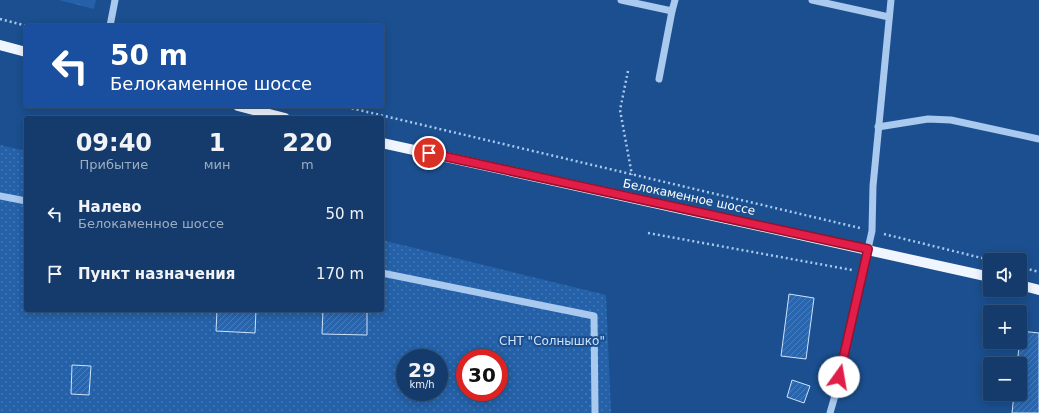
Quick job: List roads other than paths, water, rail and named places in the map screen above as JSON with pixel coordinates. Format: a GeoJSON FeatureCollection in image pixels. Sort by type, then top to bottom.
{"type":"FeatureCollection","features":[{"type":"Feature","properties":{"kind":"main road"},"geometry":{"type":"LineString","coordinates":[[0,45],[24,51]]}},
{"type":"Feature","properties":{"kind":"main road"},"geometry":{"type":"LineString","coordinates":[[246,108],[277,116]]}},
{"type":"Feature","properties":{"kind":"main road","name":"Белокаменное шоссе"},"geometry":{"type":"LineString","coordinates":[[384,143],[983,275]]}},
{"type":"Feature","properties":{"kind":"main road"},"geometry":{"type":"LineString","coordinates":[[1027,286],[1039,290]]}},
{"type":"Feature","properties":{"kind":"street"},"geometry":{"type":"LineString","coordinates":[[110,24],[115,0]]}},
{"type":"Feature","properties":{"kind":"street"},"geometry":{"type":"LineString","coordinates":[[621,0],[672,11]]}},
{"type":"Feature","properties":{"kind":"street"},"geometry":{"type":"LineString","coordinates":[[659,79],[675,0]]}},
{"type":"Feature","properties":{"kind":"street"},"geometry":{"type":"LineString","coordinates":[[812,0],[889,17]]}},
{"type":"Feature","properties":{"kind":"street"},"geometry":{"type":"LineString","coordinates":[[830,413],[872,231],[873,186],[891,0]]}},
{"type":"Feature","properties":{"kind":"street"},"geometry":{"type":"LineString","coordinates":[[878,127],[928,119],[951,120],[1039,139]]}},
{"type":"Feature","properties":{"kind":"street"},"geometry":{"type":"LineString","coordinates":[[0,196],[24,201]]}},
{"type":"Feature","properties":{"kind":"street"},"geometry":{"type":"LineString","coordinates":[[384,273],[594,316],[595,413]]}},
{"type":"Feature","properties":{"kind":"park label","name":"СНТ \"Солнышко\""},"geometry":{"type":"Point","coordinates":[552,341]}}]}
